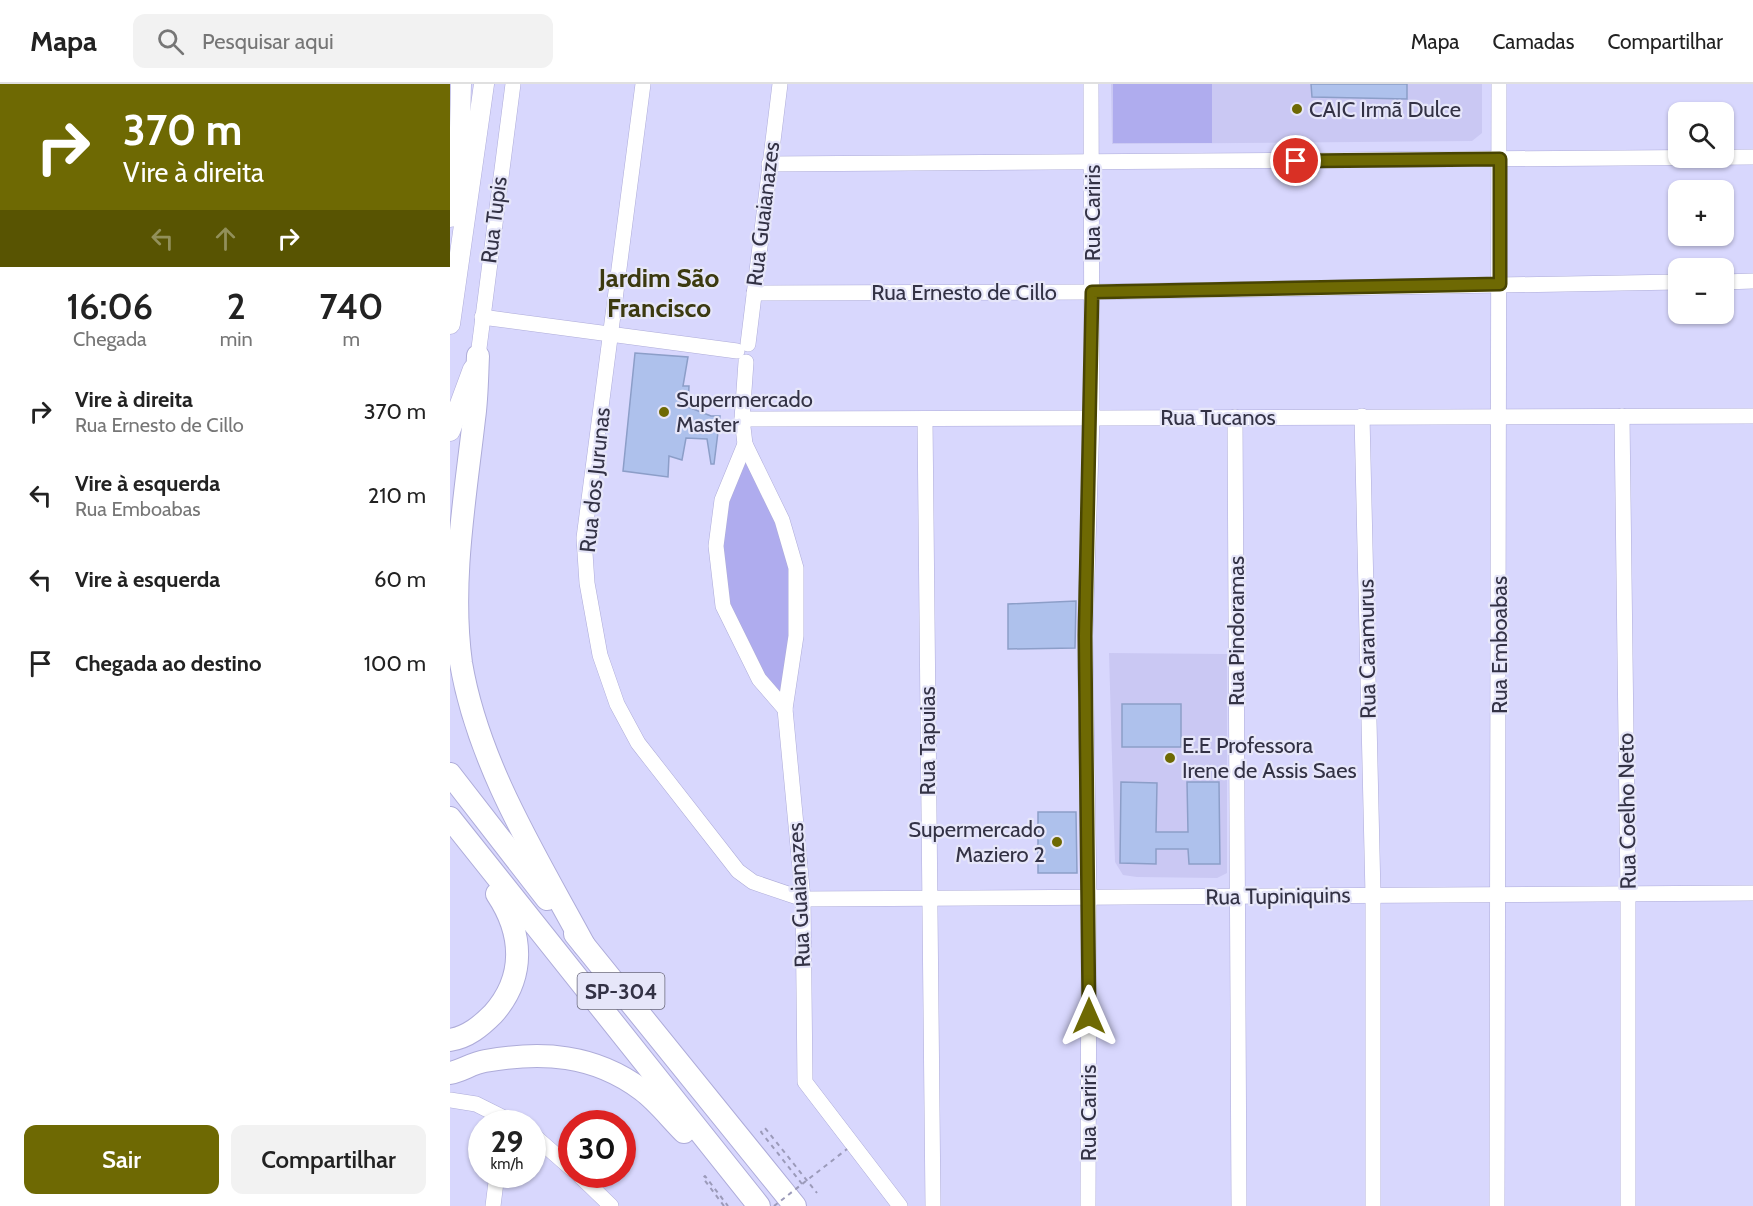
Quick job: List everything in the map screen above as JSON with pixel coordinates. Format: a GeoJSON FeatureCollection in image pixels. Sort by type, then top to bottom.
{"type":"FeatureCollection","features":[{"type":"Feature","properties":{"kind":"highway"},"geometry":{"type":"LineString","coordinates":[[478,356],[475,417],[457,563],[460,661],[469,703],[485,749],[528,839],[584,945]]}},
{"type":"Feature","properties":{"kind":"highway","name":"SP-304"},"geometry":{"type":"LineString","coordinates":[[450,774],[584,945],[795,1206]]}},
{"type":"Feature","properties":{"kind":"highway","name":"SP-304"},"geometry":{"type":"LineString","coordinates":[[450,818],[757,1206]]}},
{"type":"Feature","properties":{"kind":"highway"},"geometry":{"type":"LineString","coordinates":[[450,826],[505,907],[516,930],[518,953],[512,985],[501,1005],[472,1032],[450,1040]]}},
{"type":"Feature","properties":{"kind":"highway"},"geometry":{"type":"LineString","coordinates":[[452,1074],[481,1062],[515,1056],[552,1055],[583,1059],[614,1071],[644,1091],[757,1206]]}},
{"type":"Feature","properties":{"kind":"main road"},"geometry":{"type":"LineString","coordinates":[[450,217],[460,128],[461,84]]}},
{"type":"Feature","properties":{"kind":"main road"},"geometry":{"type":"LineString","coordinates":[[450,324],[484,84]]}},
{"type":"Feature","properties":{"kind":"main road"},"geometry":{"type":"LineString","coordinates":[[450,431],[478,356]]}},
{"type":"Feature","properties":{"kind":"street","name":"Rua Tupis"},"geometry":{"type":"LineString","coordinates":[[478,356],[513,84]]}},
{"type":"Feature","properties":{"kind":"street","name":"Rua dos Jurunas"},"geometry":{"type":"LineString","coordinates":[[643,84],[584,538],[587,583],[600,655],[617,704],[638,742],[738,871],[753,882],[803,899]]}},
{"type":"Feature","properties":{"kind":"street","name":"Rua Guaianazes"},"geometry":{"type":"LineString","coordinates":[[744,352],[754,293],[780,84]]}},
{"type":"Feature","properties":{"kind":"street","name":"Rua Cariris"},"geometry":{"type":"LineString","coordinates":[[1088,1206],[1089,897],[1085,636],[1092,417],[1091,84]]}},
{"type":"Feature","properties":{"kind":"street","name":"Rua Emboabas"},"geometry":{"type":"LineString","coordinates":[[1497,1206],[1499,84]]}},
{"type":"Feature","properties":{"kind":"street"},"geometry":{"type":"LineString","coordinates":[[769,164],[1753,157]]}},
{"type":"Feature","properties":{"kind":"street"},"geometry":{"type":"LineString","coordinates":[[1734,282],[1753,281]]}},
{"type":"Feature","properties":{"kind":"street","name":"Rua Ernesto de Cillo"},"geometry":{"type":"LineString","coordinates":[[754,293],[1092,292],[1668,282]]}},
{"type":"Feature","properties":{"kind":"street"},"geometry":{"type":"LineString","coordinates":[[482,317],[744,352],[742,419]]}},
{"type":"Feature","properties":{"kind":"street","name":"Rua Caramurus"},"geometry":{"type":"LineString","coordinates":[[1362,416],[1373,895],[1373,1206]]}},
{"type":"Feature","properties":{"kind":"street","name":"Rua Coelho Neto"},"geometry":{"type":"LineString","coordinates":[[1622,416],[1628,894],[1628,1206]]}},
{"type":"Feature","properties":{"kind":"street","name":"Rua Tucanos"},"geometry":{"type":"LineString","coordinates":[[742,419],[1753,416]]}},
{"type":"Feature","properties":{"kind":"street","name":"Rua Pindoramas"},"geometry":{"type":"LineString","coordinates":[[1235,417],[1239,1206]]}},
{"type":"Feature","properties":{"kind":"street","name":"Rua Guaianazes"},"geometry":{"type":"LineString","coordinates":[[742,419],[744,444],[782,520],[796,568],[796,636],[785,709],[803,899],[805,1082],[900,1206]]}},
{"type":"Feature","properties":{"kind":"street","name":"Rua Tapuias"},"geometry":{"type":"LineString","coordinates":[[924,419],[933,1206]]}},
{"type":"Feature","properties":{"kind":"street","name":"Rua Guaianazes"},"geometry":{"type":"LineString","coordinates":[[744,444],[722,500],[716,546],[723,606],[759,679],[785,709]]}},
{"type":"Feature","properties":{"kind":"street","name":"Rua Tupiniquins"},"geometry":{"type":"LineString","coordinates":[[803,899],[1753,893]]}},
{"type":"Feature","properties":{"kind":"street"},"geometry":{"type":"LineString","coordinates":[[452,1074],[453,1100],[476,1104],[487,1110]]}},
{"type":"Feature","properties":{"kind":"street"},"geometry":{"type":"LineString","coordinates":[[546,1146],[558,1157]]}},
{"type":"Feature","properties":{"kind":"street"},"geometry":{"type":"LineString","coordinates":[[493,1206],[495,1188]]}},
{"type":"Feature","properties":{"kind":"street"},"geometry":{"type":"LineString","coordinates":[[592,1188],[611,1206]]}},
{"type":"Feature","properties":{"kind":"path"},"geometry":{"type":"LineString","coordinates":[[802,1184],[761,1132],[765,1128],[817,1193]]}},
{"type":"Feature","properties":{"kind":"path"},"geometry":{"type":"LineString","coordinates":[[774,1206],[847,1149]]}},
{"type":"Feature","properties":{"kind":"path"},"geometry":{"type":"LineString","coordinates":[[705,1176],[726,1206],[703,1178],[705,1176]]}},
{"type":"Feature","properties":{"kind":"shaded area","name":"CAIC Irmã Dulce"},"geometry":{"type":"Polygon","coordinates":[[[1111,84],[1482,84],[1482,133],[1472,141],[1112,144],[1111,84]]]}},
{"type":"Feature","properties":{"kind":"shaded area"},"geometry":{"type":"Polygon","coordinates":[[[1113,84],[1212,84],[1212,143],[1113,143],[1113,84]]]}},
{"type":"Feature","properties":{"kind":"shaded area"},"geometry":{"type":"Polygon","coordinates":[[[745,444],[796,568],[785,709],[723,606],[716,546],[745,444]]]}},
{"type":"Feature","properties":{"kind":"shaded area","name":"E.E Professora Irene de Assis Saes"},"geometry":{"type":"Polygon","coordinates":[[[1109,653],[1227,654],[1227,873],[1217,878],[1137,877],[1123,875],[1115,862],[1109,653]]]}},
{"type":"Feature","properties":{"kind":"building"},"geometry":{"type":"Polygon","coordinates":[[[1311,84],[1407,84],[1407,99],[1312,97],[1311,84]]]}},
{"type":"Feature","properties":{"kind":"building","name":"Supermercado Master"},"geometry":{"type":"Polygon","coordinates":[[[635,353],[688,357],[683,386],[689,386],[688,407],[711,416],[720,416],[714,464],[711,464],[707,439],[686,438],[682,460],[669,456],[668,477],[623,471],[635,353]]]}},
{"type":"Feature","properties":{"kind":"building"},"geometry":{"type":"Polygon","coordinates":[[[1076,601],[1075,648],[1008,649],[1008,604],[1076,601]]]}},
{"type":"Feature","properties":{"kind":"building"},"geometry":{"type":"Polygon","coordinates":[[[1122,704],[1181,704],[1181,747],[1122,747],[1122,704]]]}},
{"type":"Feature","properties":{"kind":"building"},"geometry":{"type":"Polygon","coordinates":[[[1121,782],[1157,783],[1156,832],[1188,832],[1187,782],[1219,782],[1220,864],[1189,864],[1188,849],[1156,849],[1156,864],[1120,863],[1121,782]]]}},
{"type":"Feature","properties":{"kind":"building","name":"Supermercado Maziero 2"},"geometry":{"type":"Polygon","coordinates":[[[1038,812],[1076,812],[1077,873],[1038,873],[1038,812]]]}},
{"type":"Feature","properties":{"kind":"place","name":"CAIC Irmã Dulce"},"geometry":{"type":"Point","coordinates":[1297,109]}},
{"type":"Feature","properties":{"kind":"place","name":"Supermercado Master"},"geometry":{"type":"Point","coordinates":[664,412]}},
{"type":"Feature","properties":{"kind":"place","name":"E.E Professora Irene de Assis Saes"},"geometry":{"type":"Point","coordinates":[1170,758]}},
{"type":"Feature","properties":{"kind":"place","name":"Supermercado Maziero 2"},"geometry":{"type":"Point","coordinates":[1057,842]}},
{"type":"Feature","properties":{"kind":"district","name":"Jardim São Francisco"},"geometry":{"type":"Point","coordinates":[659,293]}},
{"type":"Feature","properties":{"kind":"route"},"geometry":{"type":"LineString","coordinates":[[1089,1016],[1085,636],[1092,417],[1092,292],[1500,284],[1500,159],[1296,161]]}}]}
